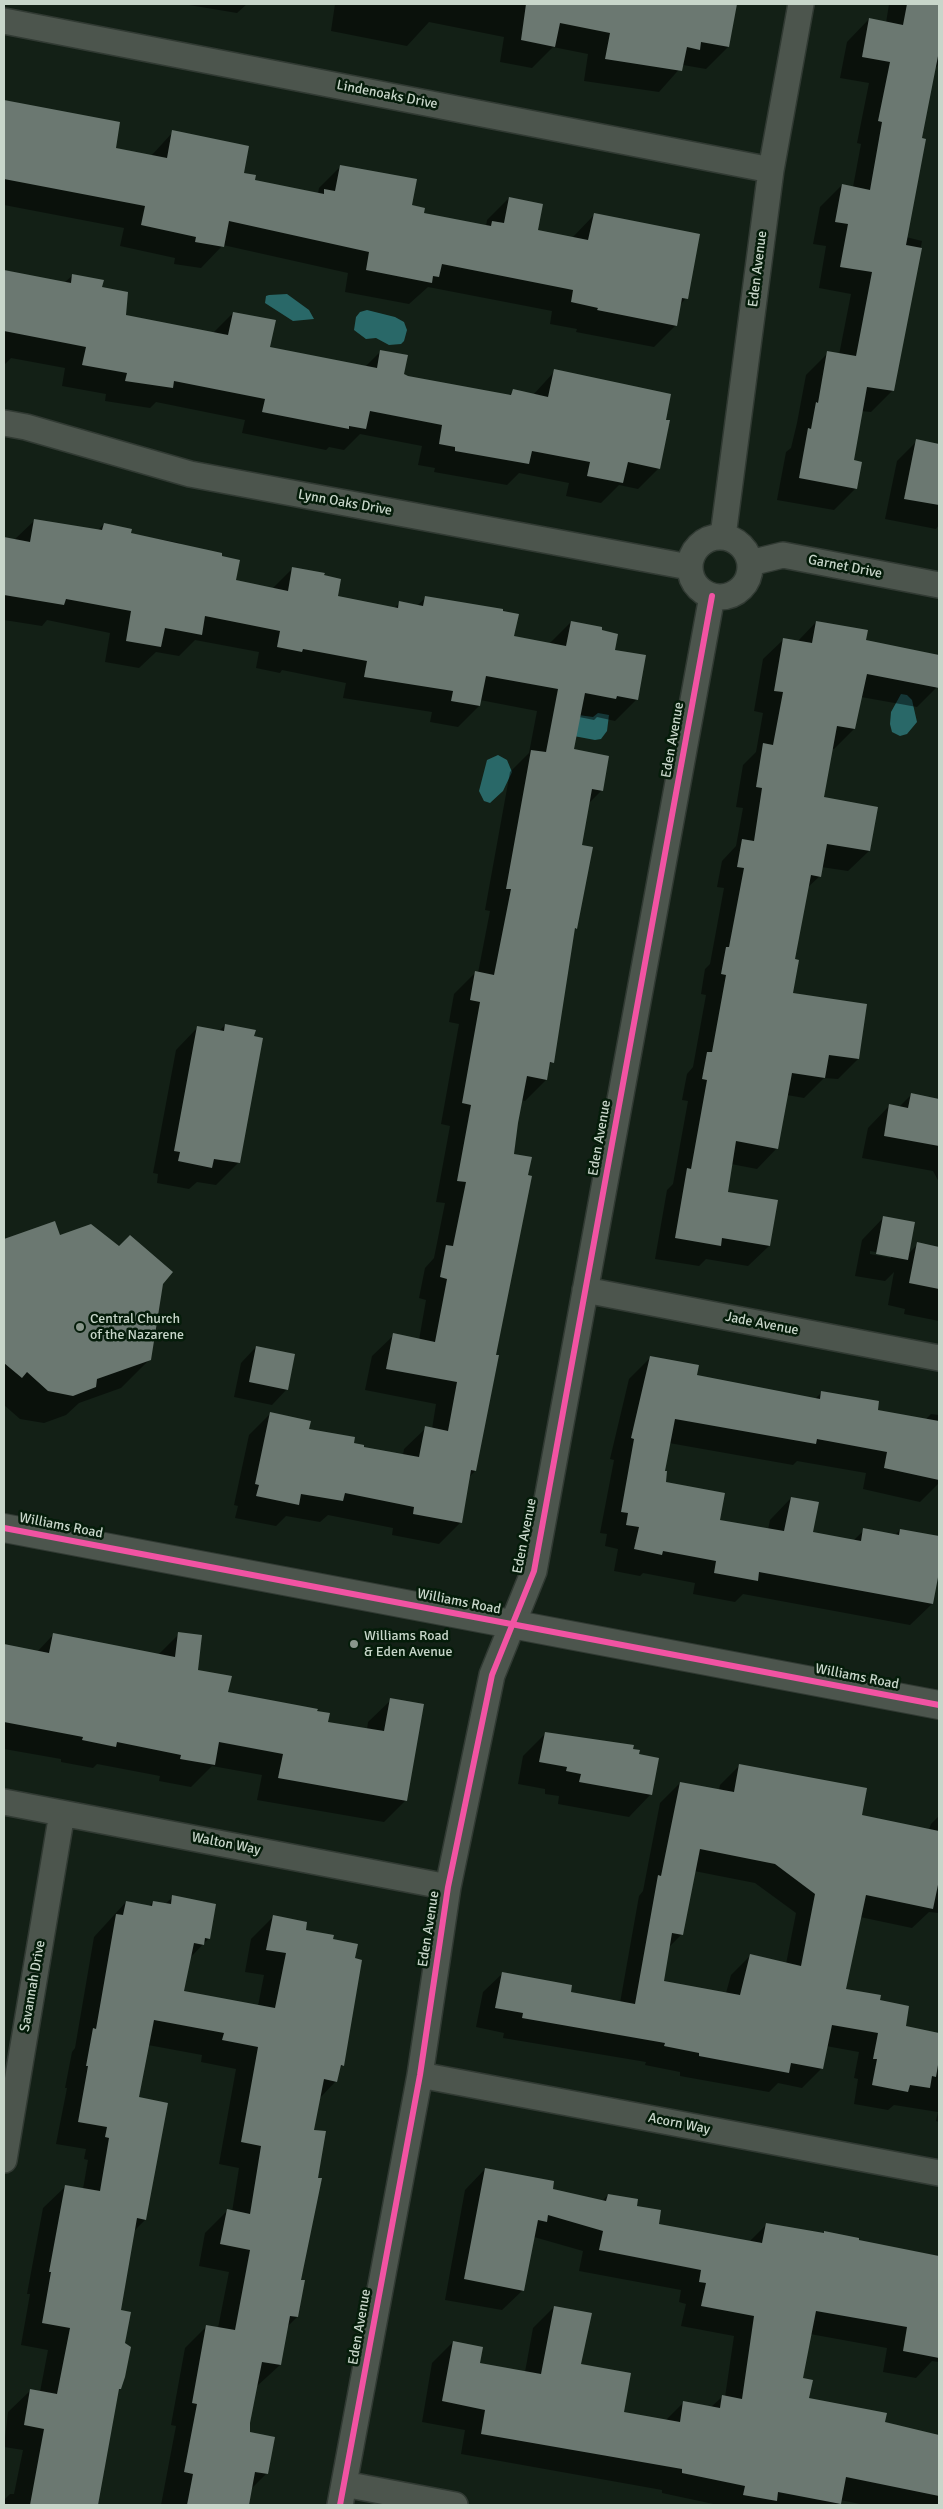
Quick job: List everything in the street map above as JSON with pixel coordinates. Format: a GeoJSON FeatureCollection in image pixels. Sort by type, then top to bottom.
{"type":"FeatureCollection","features":[{"type":"Feature","properties":{"kind":"street","name":"Eden Avenue"},"geometry":{"type":"LineString","coordinates":[[724,536],[771,170],[801,4]]}},
{"type":"Feature","properties":{"kind":"street","name":"Lindenoaks Drive"},"geometry":{"type":"LineString","coordinates":[[4,22],[771,170]]}},
{"type":"Feature","properties":{"kind":"street","name":"Lynn Oaks Drive"},"geometry":{"type":"LineString","coordinates":[[4,423],[26,427],[190,474],[689,567]]}},
{"type":"Feature","properties":{"kind":"street"},"geometry":{"type":"LineString","coordinates":[[724,536],[741,545],[750,563],[748,577],[740,589],[722,597],[712,596],[696,586],[689,567],[696,547],[713,537],[724,536]]}},
{"type":"Feature","properties":{"kind":"street","name":"Garnet Drive"},"geometry":{"type":"LineString","coordinates":[[750,563],[783,555],[939,585]]}},
{"type":"Feature","properties":{"kind":"street","name":"Eden Avenue"},"geometry":{"type":"LineString","coordinates":[[342,2495],[420,2075],[448,1887],[492,1675],[534,1571],[712,596]]}},
{"type":"Feature","properties":{"kind":"street","name":"Jade Avenue"},"geometry":{"type":"LineString","coordinates":[[584,1290],[939,1358]]}},
{"type":"Feature","properties":{"kind":"street","name":"Williams Road"},"geometry":{"type":"LineString","coordinates":[[4,1528],[939,1705]]}},
{"type":"Feature","properties":{"kind":"street","name":"Walton Way"},"geometry":{"type":"LineString","coordinates":[[4,1802],[448,1887]]}},
{"type":"Feature","properties":{"kind":"street","name":"Savannah Drive"},"geometry":{"type":"LineString","coordinates":[[4,2160],[62,1813]]}},
{"type":"Feature","properties":{"kind":"street","name":"Acorn Way"},"geometry":{"type":"LineString","coordinates":[[420,2075],[939,2173]]}},
{"type":"Feature","properties":{"kind":"street"},"geometry":{"type":"LineString","coordinates":[[342,2495],[455,2505]]}},
{"type":"Feature","properties":{"kind":"water"},"geometry":{"type":"Polygon","coordinates":[[[287,294],[309,310],[314,319],[293,321],[265,303],[266,296],[287,294]]]}},
{"type":"Feature","properties":{"kind":"water"},"geometry":{"type":"Polygon","coordinates":[[[367,310],[395,317],[404,322],[407,330],[404,341],[401,344],[389,345],[376,338],[366,339],[354,330],[356,317],[360,312],[367,310]]]}},
{"type":"Feature","properties":{"kind":"water"},"geometry":{"type":"Polygon","coordinates":[[[901,694],[907,695],[912,700],[917,722],[907,734],[900,736],[892,732],[890,724],[891,712],[901,694]]]}},
{"type":"Feature","properties":{"kind":"water"},"geometry":{"type":"Polygon","coordinates":[[[598,713],[609,715],[607,731],[601,739],[595,740],[563,734],[571,714],[593,717],[598,713]]]}},
{"type":"Feature","properties":{"kind":"water"},"geometry":{"type":"Polygon","coordinates":[[[498,755],[507,760],[512,772],[503,791],[490,803],[484,801],[479,791],[487,760],[498,755]]]}},
{"type":"Feature","properties":{"kind":"building"},"geometry":{"type":"Polygon","coordinates":[[[526,4],[737,4],[729,47],[701,42],[700,50],[687,47],[682,71],[605,59],[610,33],[560,23],[555,47],[521,40],[526,4]]]}},
{"type":"Feature","properties":{"kind":"building"},"geometry":{"type":"Polygon","coordinates":[[[907,4],[939,4],[939,51],[922,138],[926,139],[906,245],[922,248],[894,391],[867,387],[854,460],[862,462],[857,489],[799,478],[808,428],[811,429],[816,402],[818,403],[827,351],[856,356],[872,272],[840,267],[848,224],[835,222],[842,184],[870,190],[882,122],[878,121],[890,62],[862,57],[869,18],[903,25],[907,4]]]}},
{"type":"Feature","properties":{"kind":"building"},"geometry":{"type":"Polygon","coordinates":[[[4,100],[120,122],[116,148],[167,158],[172,130],[249,146],[244,173],[256,175],[255,180],[324,194],[324,189],[335,191],[340,165],[417,179],[412,205],[425,208],[424,213],[491,226],[492,221],[504,223],[509,197],[543,204],[538,230],[588,240],[594,213],[700,234],[688,299],[682,298],[677,326],[597,310],[598,308],[571,302],[573,290],[442,264],[439,277],[433,276],[432,283],[366,270],[369,252],[229,221],[224,247],[195,242],[196,237],[141,225],[145,206],[4,179],[4,100]]]}},
{"type":"Feature","properties":{"kind":"building"},"geometry":{"type":"Polygon","coordinates":[[[4,270],[71,283],[72,274],[104,280],[102,287],[128,292],[126,315],[228,335],[233,312],[276,320],[270,347],[377,368],[380,350],[408,355],[404,374],[408,376],[511,395],[513,389],[548,397],[554,369],[671,394],[666,420],[670,420],[660,469],[628,462],[623,483],[587,476],[590,462],[532,451],[529,464],[455,451],[455,447],[439,444],[442,425],[370,411],[366,429],[349,426],[349,429],[262,412],[265,399],[174,381],[173,388],[125,381],[127,373],[82,365],[86,347],[4,331],[4,270]]]}},
{"type":"Feature","properties":{"kind":"building"},"geometry":{"type":"Polygon","coordinates":[[[916,439],[939,444],[939,505],[904,499],[916,439]]]}},
{"type":"Feature","properties":{"kind":"building"},"geometry":{"type":"Polygon","coordinates":[[[34,519],[102,530],[104,523],[132,529],[131,533],[222,553],[222,556],[240,560],[236,580],[288,591],[292,567],[325,573],[324,575],[341,579],[338,596],[398,608],[399,601],[423,606],[425,596],[503,609],[503,611],[519,614],[514,636],[566,646],[571,621],[602,627],[602,630],[618,634],[615,650],[646,655],[638,700],[617,696],[616,699],[585,693],[574,749],[609,756],[603,791],[592,789],[582,845],[593,847],[577,929],[575,928],[554,1063],[550,1062],[547,1080],[527,1076],[514,1154],[532,1157],[528,1175],[532,1176],[496,1355],[499,1355],[476,1471],[471,1470],[462,1523],[413,1514],[414,1507],[345,1493],[343,1501],[301,1494],[299,1505],[256,1496],[259,1485],[255,1484],[270,1412],[311,1421],[309,1429],[355,1437],[354,1443],[364,1445],[364,1447],[419,1457],[425,1426],[448,1431],[457,1382],[386,1369],[393,1333],[435,1342],[447,1279],[440,1277],[446,1245],[453,1246],[466,1182],[457,1181],[471,1105],[462,1103],[480,1002],[470,1000],[475,971],[494,975],[511,889],[506,889],[531,750],[546,752],[558,689],[486,676],[480,706],[451,701],[453,691],[364,677],[367,661],[303,649],[302,652],[277,647],[280,631],[205,616],[202,635],[165,628],[161,647],[126,641],[131,611],[66,599],[64,605],[4,595],[4,537],[30,542],[34,519]]]}},
{"type":"Feature","properties":{"kind":"building"},"geometry":{"type":"Polygon","coordinates":[[[816,621],[868,630],[866,640],[939,655],[939,688],[867,674],[855,729],[837,726],[824,797],[878,807],[870,851],[827,844],[821,877],[811,875],[795,959],[799,960],[793,993],[867,1004],[859,1059],[829,1055],[825,1078],[792,1073],[778,1149],[736,1141],[728,1192],[778,1200],[770,1246],[722,1238],[721,1246],[675,1238],[687,1168],[691,1169],[707,1080],[702,1079],[707,1052],[712,1052],[726,975],[721,974],[726,947],[729,947],[744,868],[737,867],[742,839],[754,841],[762,788],[756,787],[763,743],[773,745],[783,692],[774,691],[783,638],[812,643],[816,621]]]}},
{"type":"Feature","properties":{"kind":"building"},"geometry":{"type":"Polygon","coordinates":[[[225,1024],[256,1030],[254,1036],[263,1038],[240,1163],[214,1159],[212,1168],[178,1161],[180,1152],[174,1151],[197,1026],[224,1031],[225,1024]]]}},
{"type":"Feature","properties":{"kind":"building"},"geometry":{"type":"Polygon","coordinates":[[[911,1093],[939,1099],[939,1146],[884,1136],[889,1104],[908,1108],[911,1093]]]}},
{"type":"Feature","properties":{"kind":"building"},"geometry":{"type":"Polygon","coordinates":[[[883,1216],[915,1222],[908,1260],[876,1254],[883,1216]]]}},
{"type":"Feature","properties":{"kind":"building","name":"Central Church of the Nazarene"},"geometry":{"type":"Polygon","coordinates":[[[55,1221],[60,1235],[91,1224],[119,1246],[130,1235],[173,1272],[163,1284],[151,1360],[97,1379],[96,1387],[73,1396],[48,1391],[27,1372],[22,1378],[4,1363],[4,1239],[55,1221]]]}},
{"type":"Feature","properties":{"kind":"building"},"geometry":{"type":"Polygon","coordinates":[[[917,1242],[939,1247],[939,1289],[909,1283],[917,1242]]]}},
{"type":"Feature","properties":{"kind":"building"},"geometry":{"type":"Polygon","coordinates":[[[256,1346],[295,1354],[288,1390],[249,1382],[256,1346]]]}},
{"type":"Feature","properties":{"kind":"building"},"geometry":{"type":"Polygon","coordinates":[[[650,1356],[699,1365],[697,1375],[820,1399],[821,1391],[879,1401],[878,1410],[939,1421],[939,1480],[884,1468],[887,1452],[817,1439],[816,1444],[675,1419],[665,1471],[667,1471],[666,1482],[725,1493],[720,1520],[784,1531],[791,1497],[819,1502],[813,1532],[861,1541],[863,1528],[899,1535],[900,1529],[939,1536],[939,1572],[933,1604],[759,1572],[758,1581],[714,1573],[716,1561],[663,1551],[662,1555],[634,1549],[639,1527],[626,1525],[628,1513],[621,1512],[634,1439],[631,1438],[650,1356]]]}},
{"type":"Feature","properties":{"kind":"building"},"geometry":{"type":"Polygon","coordinates":[[[178,1632],[202,1635],[198,1670],[232,1676],[228,1692],[318,1709],[317,1711],[330,1713],[328,1722],[384,1731],[390,1698],[424,1704],[407,1801],[278,1778],[283,1754],[219,1742],[215,1765],[180,1759],[181,1755],[117,1742],[116,1747],[82,1740],[83,1737],[4,1722],[4,1644],[49,1653],[53,1633],[175,1657],[178,1632]]]}},
{"type":"Feature","properties":{"kind":"building"},"geometry":{"type":"Polygon","coordinates":[[[545,1732],[634,1745],[633,1749],[640,1750],[639,1754],[659,1758],[652,1795],[579,1782],[581,1774],[566,1771],[567,1767],[539,1762],[545,1732]]]}},
{"type":"Feature","properties":{"kind":"building"},"geometry":{"type":"Polygon","coordinates":[[[739,1764],[867,1788],[862,1815],[939,1831],[939,1880],[933,1909],[866,1895],[846,1989],[881,1995],[880,2000],[909,2006],[906,2026],[939,2033],[939,2059],[936,2077],[932,2076],[930,2088],[910,2085],[908,2092],[872,2085],[877,2059],[873,2059],[878,2033],[832,2025],[823,2069],[791,2063],[789,2073],[699,2056],[699,2053],[664,2046],[665,2043],[522,2018],[523,2013],[495,2008],[502,1972],[572,1985],[571,1992],[635,2004],[658,1875],[661,1876],[680,1782],[734,1792],[739,1764]],[[700,1849],[683,1935],[672,1933],[664,1981],[740,1995],[750,1954],[801,1966],[815,1894],[775,1864],[700,1849]]]}},
{"type":"Feature","properties":{"kind":"building"},"geometry":{"type":"Polygon","coordinates":[[[172,1895],[216,1904],[210,1939],[205,1938],[204,1945],[194,1943],[184,1991],[275,2008],[286,1953],[266,1950],[273,1915],[307,1922],[306,1930],[334,1935],[333,1939],[358,1944],[355,1958],[362,1960],[344,2066],[341,2065],[337,2082],[324,2079],[314,2130],[326,2131],[318,2178],[322,2178],[301,2280],[305,2280],[298,2317],[290,2316],[281,2365],[262,2362],[250,2423],[250,2432],[275,2437],[268,2474],[255,2472],[249,2505],[187,2505],[193,2474],[184,2472],[197,2404],[192,2403],[206,2325],[235,2330],[250,2250],[220,2244],[227,2209],[250,2214],[261,2146],[241,2142],[258,2047],[222,2040],[224,2033],[154,2020],[139,2097],[168,2103],[146,2220],[137,2218],[121,2310],[131,2312],[125,2343],[131,2347],[125,2377],[121,2389],[119,2389],[98,2505],[30,2505],[44,2429],[24,2425],[30,2389],[57,2394],[70,2328],[42,2323],[65,2185],[100,2191],[109,2138],[105,2137],[107,2127],[78,2122],[88,2066],[86,2066],[93,2028],[96,2029],[116,1914],[123,1915],[126,1901],[152,1906],[153,1901],[171,1904],[172,1895]]]}},
{"type":"Feature","properties":{"kind":"building"},"geometry":{"type":"Polygon","coordinates":[[[485,2168],[554,2181],[553,2189],[606,2201],[608,2194],[638,2199],[637,2206],[661,2210],[659,2224],[762,2243],[766,2223],[824,2233],[824,2231],[939,2256],[939,2358],[903,2351],[907,2327],[816,2311],[803,2378],[813,2380],[809,2398],[887,2413],[885,2422],[939,2435],[939,2496],[846,2477],[841,2504],[778,2492],[777,2501],[743,2495],[745,2486],[682,2473],[682,2469],[481,2434],[485,2410],[442,2401],[453,2341],[483,2347],[480,2363],[541,2374],[554,2306],[592,2313],[581,2364],[631,2373],[624,2412],[680,2422],[683,2401],[720,2408],[722,2395],[742,2399],[754,2316],[701,2306],[706,2283],[699,2282],[701,2270],[599,2250],[603,2231],[548,2215],[547,2222],[538,2220],[524,2291],[464,2279],[485,2168]]]}},
{"type":"Feature","properties":{"kind":"cycle path"},"geometry":{"type":"LineString","coordinates":[[340,2505],[420,2075],[448,1887],[492,1675],[534,1571],[712,596]]}},
{"type":"Feature","properties":{"kind":"cycle path"},"geometry":{"type":"LineString","coordinates":[[4,1528],[939,1705]]}},
{"type":"Feature","properties":{"kind":"place","name":"Central Church of the Nazarene"},"geometry":{"type":"Point","coordinates":[80,1327]}},
{"type":"Feature","properties":{"kind":"place","name":"Williams Road & Eden Avenue"},"geometry":{"type":"Point","coordinates":[354,1644]}}]}
